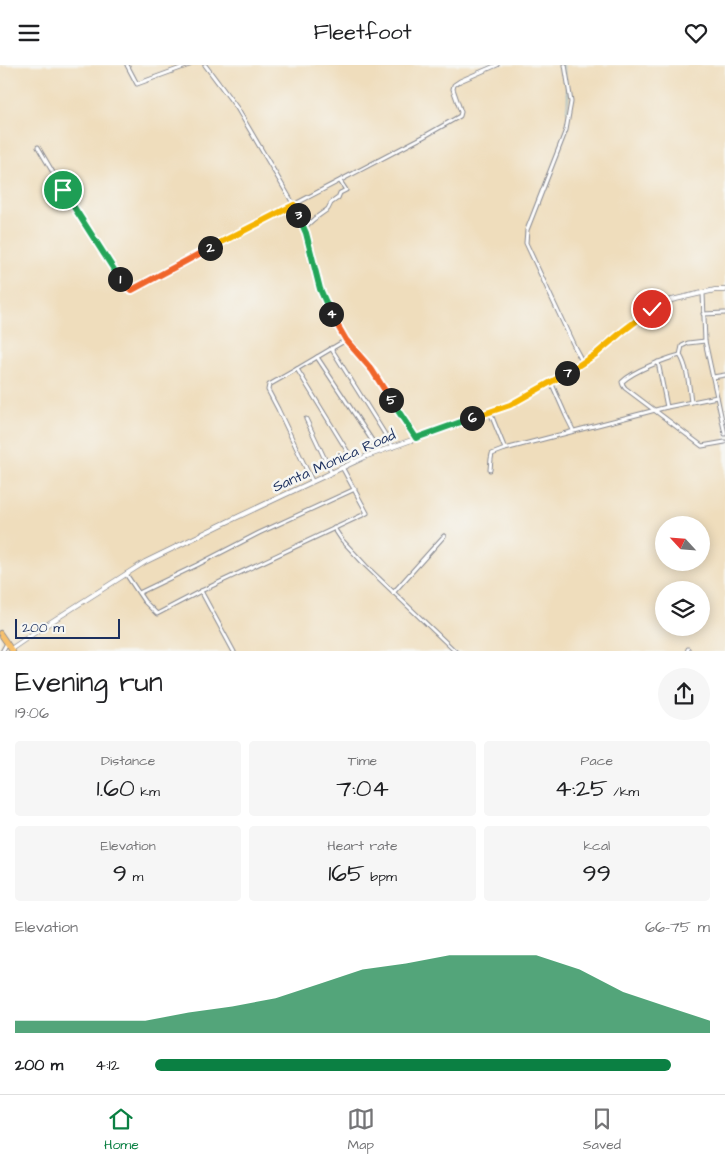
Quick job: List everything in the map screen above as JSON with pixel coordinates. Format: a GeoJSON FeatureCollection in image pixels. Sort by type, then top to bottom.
{"type":"FeatureCollection","features":[{"type":"Feature","properties":{"kind":"main road"},"geometry":{"type":"LineString","coordinates":[[0,633],[12,650]]}},
{"type":"Feature","properties":{"kind":"street"},"geometry":{"type":"LineString","coordinates":[[127,65],[136,84],[189,65]]}},
{"type":"Feature","properties":{"kind":"street"},"geometry":{"type":"LineString","coordinates":[[205,65],[237,109],[294,205],[306,233],[320,289],[338,327],[346,340],[372,370],[416,438]]}},
{"type":"Feature","properties":{"kind":"street"},"geometry":{"type":"LineString","coordinates":[[38,147],[102,252],[127,288],[132,290],[424,137],[460,116],[461,112],[454,85],[497,65]]}},
{"type":"Feature","properties":{"kind":"street"},"geometry":{"type":"LineString","coordinates":[[565,65],[571,102],[566,130],[527,230],[526,243],[583,363]]}},
{"type":"Feature","properties":{"kind":"street"},"geometry":{"type":"LineString","coordinates":[[304,228],[328,209],[340,193],[346,190],[340,181]]}},
{"type":"Feature","properties":{"kind":"street","name":"Santa Monica Road"},"geometry":{"type":"LineString","coordinates":[[12,650],[40,629],[145,562],[227,521],[379,451],[510,405],[583,363],[659,303],[715,290],[725,290]]}},
{"type":"Feature","properties":{"kind":"street"},"geometry":{"type":"LineString","coordinates":[[703,294],[705,341],[725,435]]}},
{"type":"Feature","properties":{"kind":"street"},"geometry":{"type":"LineString","coordinates":[[703,314],[725,313]]}},
{"type":"Feature","properties":{"kind":"street"},"geometry":{"type":"LineString","coordinates":[[312,481],[268,390],[269,385],[346,340]]}},
{"type":"Feature","properties":{"kind":"street"},"geometry":{"type":"LineString","coordinates":[[691,402],[683,359],[680,355],[682,346],[688,343],[705,341]]}},
{"type":"Feature","properties":{"kind":"street"},"geometry":{"type":"LineString","coordinates":[[331,349],[393,447]]}},
{"type":"Feature","properties":{"kind":"street"},"geometry":{"type":"LineString","coordinates":[[680,355],[644,368],[625,379],[622,382],[623,385],[702,446],[725,442]]}},
{"type":"Feature","properties":{"kind":"street"},"geometry":{"type":"LineString","coordinates":[[317,357],[379,451]]}},
{"type":"Feature","properties":{"kind":"street"},"geometry":{"type":"LineString","coordinates":[[658,362],[667,407]]}},
{"type":"Feature","properties":{"kind":"street"},"geometry":{"type":"LineString","coordinates":[[297,369],[354,462]]}},
{"type":"Feature","properties":{"kind":"street"},"geometry":{"type":"LineString","coordinates":[[714,377],[725,375]]}},
{"type":"Feature","properties":{"kind":"street"},"geometry":{"type":"LineString","coordinates":[[552,382],[574,430]]}},
{"type":"Feature","properties":{"kind":"street"},"geometry":{"type":"LineString","coordinates":[[490,470],[492,454],[505,449],[667,407],[717,397]]}},
{"type":"Feature","properties":{"kind":"street"},"geometry":{"type":"LineString","coordinates":[[490,412],[505,449]]}},
{"type":"Feature","properties":{"kind":"street"},"geometry":{"type":"LineString","coordinates":[[306,419],[331,472]]}},
{"type":"Feature","properties":{"kind":"street"},"geometry":{"type":"LineString","coordinates":[[126,574],[144,601],[157,614],[367,513],[342,467]]}},
{"type":"Feature","properties":{"kind":"street"},"geometry":{"type":"LineString","coordinates":[[138,593],[258,533],[355,489]]}},
{"type":"Feature","properties":{"kind":"street"},"geometry":{"type":"LineString","coordinates":[[334,528],[342,540],[366,566],[456,651]]}},
{"type":"Feature","properties":{"kind":"street"},"geometry":{"type":"LineString","coordinates":[[394,593],[444,536]]}},
{"type":"Feature","properties":{"kind":"street"},"geometry":{"type":"LineString","coordinates":[[202,591],[234,651]]}},
{"type":"Feature","properties":{"kind":"street"},"geometry":{"type":"LineString","coordinates":[[2,651],[7,643]]}},
{"type":"Feature","properties":{"kind":"waterway"},"geometry":{"type":"LineString","coordinates":[[563,65],[568,96],[567,111]]}},
{"type":"Feature","properties":{"kind":"route"},"geometry":{"type":"LineString","coordinates":[[63,190],[124,284],[132,290],[294,205],[306,233],[320,289],[327,307],[346,340],[372,370],[416,438],[510,405],[583,363],[652,309]]}}]}
